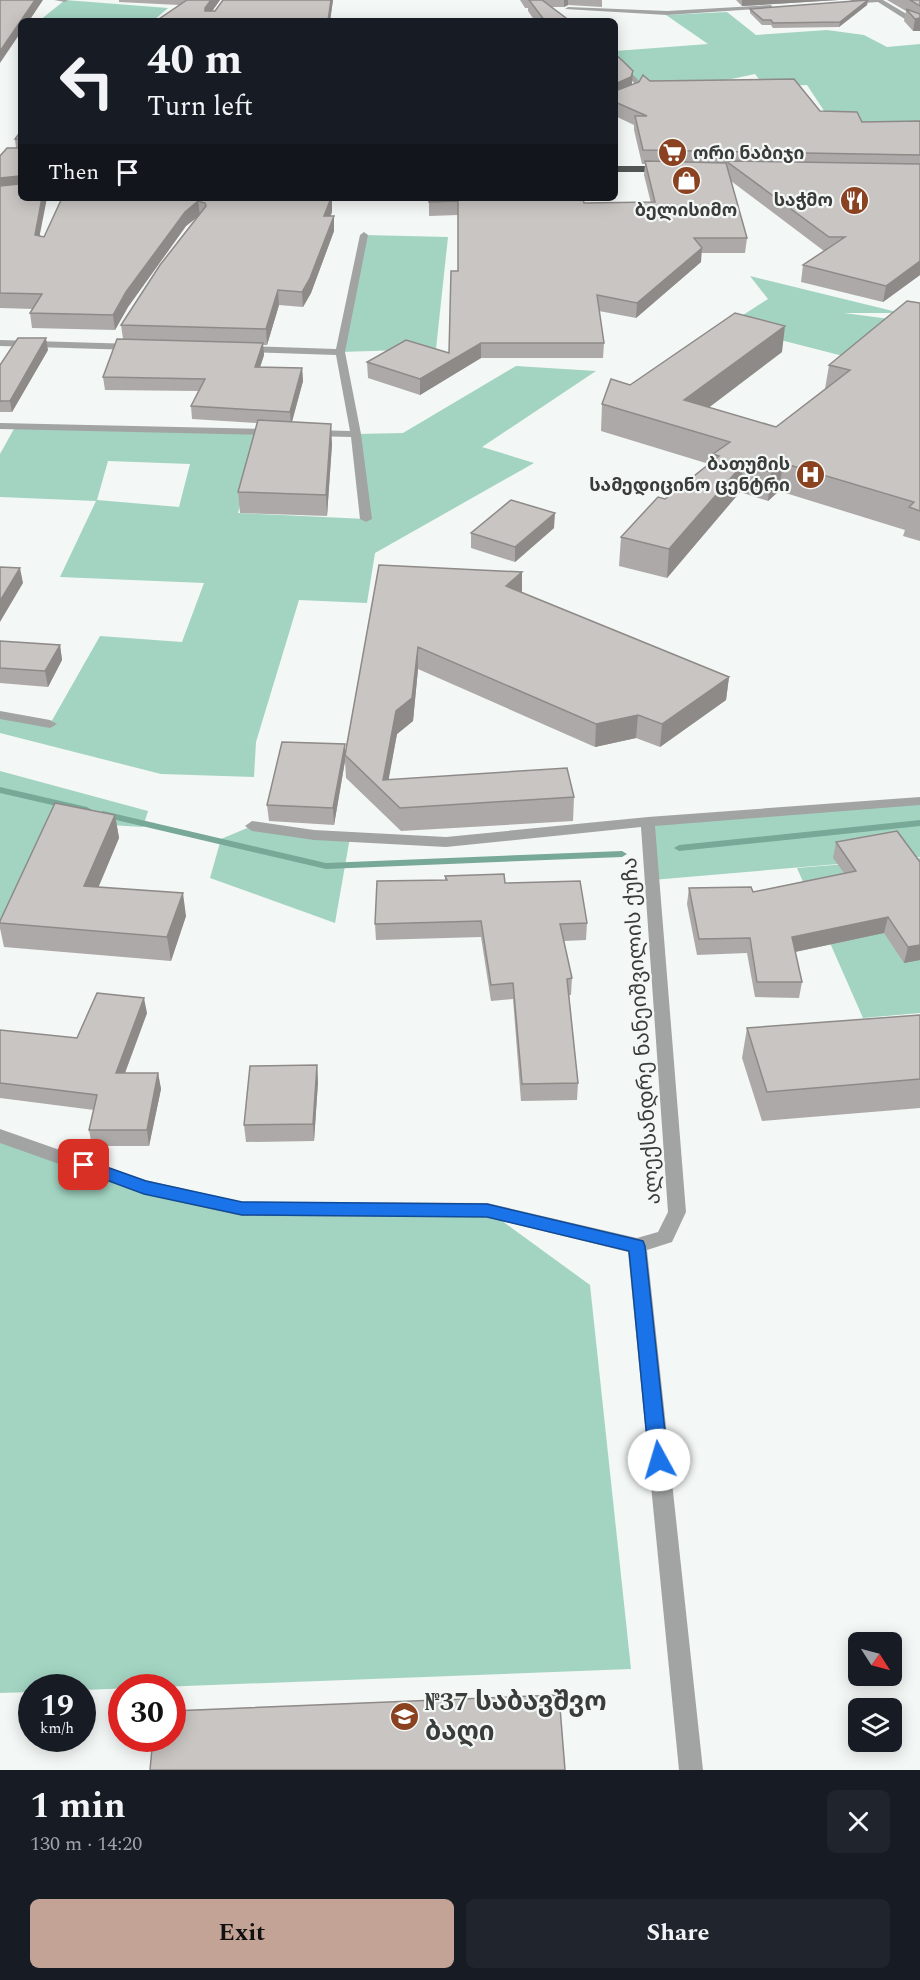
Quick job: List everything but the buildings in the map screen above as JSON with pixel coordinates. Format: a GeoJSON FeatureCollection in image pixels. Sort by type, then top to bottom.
{"type":"FeatureCollection","features":[{"type":"Feature","properties":{"kind":"highway"},"geometry":{"type":"LineString","coordinates":[[618,169],[674,169]]}},
{"type":"Feature","properties":{"kind":"street"},"geometry":{"type":"LineString","coordinates":[[57,0],[65,0]]}},
{"type":"Feature","properties":{"kind":"street"},"geometry":{"type":"LineString","coordinates":[[846,2],[879,0],[920,24]]}},
{"type":"Feature","properties":{"kind":"street"},"geometry":{"type":"LineString","coordinates":[[568,9],[667,13],[778,7]]}},
{"type":"Feature","properties":{"kind":"street"},"geometry":{"type":"LineString","coordinates":[[618,61],[639,84],[635,93],[618,100]]}},
{"type":"Feature","properties":{"kind":"street"},"geometry":{"type":"LineString","coordinates":[[364,235],[340,352],[356,434],[366,519]]}},
{"type":"Feature","properties":{"kind":"street"},"geometry":{"type":"LineString","coordinates":[[113,346],[119,337]]}},
{"type":"Feature","properties":{"kind":"street"},"geometry":{"type":"LineString","coordinates":[[0,343],[149,347]]}},
{"type":"Feature","properties":{"kind":"street"},"geometry":{"type":"LineString","coordinates":[[233,349],[340,352]]}},
{"type":"Feature","properties":{"kind":"street"},"geometry":{"type":"LineString","coordinates":[[0,426],[280,432]]}},
{"type":"Feature","properties":{"kind":"street"},"geometry":{"type":"LineString","coordinates":[[302,433],[356,434]]}},
{"type":"Feature","properties":{"kind":"street"},"geometry":{"type":"LineString","coordinates":[[0,715],[50,724]]}},
{"type":"Feature","properties":{"kind":"street"},"geometry":{"type":"LineString","coordinates":[[252,826],[314,835],[446,842],[648,822],[920,801]]}},
{"type":"Feature","properties":{"kind":"street","name":"ალექსანდრე ნანეიშვილის ქუჩა"},"geometry":{"type":"LineString","coordinates":[[637,1246],[665,1237],[677,1212],[648,822]]}},
{"type":"Feature","properties":{"kind":"street"},"geometry":{"type":"LineString","coordinates":[[0,1136],[144,1187],[242,1209],[487,1210],[637,1246],[691,1770]]}},
{"type":"Feature","properties":{"kind":"green space"},"geometry":{"type":"Polygon","coordinates":[[[65,0],[168,8],[156,18],[43,18],[65,0]]]}},
{"type":"Feature","properties":{"kind":"green space"},"geometry":{"type":"Polygon","coordinates":[[[727,12],[756,35],[827,30],[864,35],[887,47],[920,44],[920,126],[832,123],[807,85],[765,87],[755,74],[618,103],[639,84],[618,61],[618,51],[708,44],[666,15],[727,12]]]}},
{"type":"Feature","properties":{"kind":"green space"},"geometry":{"type":"Polygon","coordinates":[[[364,235],[448,237],[436,349],[340,352],[364,235]]]}},
{"type":"Feature","properties":{"kind":"green space"},"geometry":{"type":"Polygon","coordinates":[[[750,276],[901,313],[844,313],[920,323],[847,357],[726,326],[768,299],[750,276]]]}},
{"type":"Feature","properties":{"kind":"green space"},"geometry":{"type":"Polygon","coordinates":[[[516,366],[596,371],[482,447],[534,463],[375,553],[367,603],[299,600],[256,742],[254,777],[161,774],[0,733],[0,715],[50,724],[100,636],[182,642],[204,583],[60,577],[96,501],[0,497],[0,454],[15,427],[259,432],[238,513],[366,519],[356,434],[403,433],[516,366]],[[108,461],[97,500],[179,507],[190,464],[108,461]]]}},
{"type":"Feature","properties":{"kind":"green space"},"geometry":{"type":"Polygon","coordinates":[[[0,771],[148,811],[143,827],[59,822],[0,930],[0,771]]]}},
{"type":"Feature","properties":{"kind":"green space"},"geometry":{"type":"Polygon","coordinates":[[[920,801],[920,857],[652,880],[648,822],[920,801]]]}},
{"type":"Feature","properties":{"kind":"green space"},"geometry":{"type":"Polygon","coordinates":[[[252,826],[350,837],[335,923],[210,878],[221,839],[252,826]]]}},
{"type":"Feature","properties":{"kind":"green space"},"geometry":{"type":"Polygon","coordinates":[[[920,858],[920,1013],[863,1018],[797,868],[920,858]]]}},
{"type":"Feature","properties":{"kind":"green space"},"geometry":{"type":"Polygon","coordinates":[[[0,1136],[144,1187],[242,1209],[487,1210],[590,1285],[631,1669],[186,1686],[186,1674],[108,1674],[108,1689],[96,1690],[96,1674],[18,1674],[18,1692],[0,1693],[0,1136]]]}},
{"type":"Feature","properties":{"kind":"waterway"},"geometry":{"type":"LineString","coordinates":[[0,790],[87,810]]}},
{"type":"Feature","properties":{"kind":"waterway"},"geometry":{"type":"LineString","coordinates":[[103,814],[326,866],[622,854]]}},
{"type":"Feature","properties":{"kind":"waterway"},"geometry":{"type":"LineString","coordinates":[[679,848],[920,823]]}},
{"type":"Feature","properties":{"kind":"place","name":"ორი ნაბიჯი"},"geometry":{"type":"Point","coordinates":[672,153]}},
{"type":"Feature","properties":{"kind":"place","name":"ბელისიმო"},"geometry":{"type":"Point","coordinates":[686,181]}},
{"type":"Feature","properties":{"kind":"place","name":"საჭმო"},"geometry":{"type":"Point","coordinates":[854,200]}},
{"type":"Feature","properties":{"kind":"place","name":"ბათუმის სამედიცინო ცენტრი"},"geometry":{"type":"Point","coordinates":[811,474]}},
{"type":"Feature","properties":{"kind":"place","name":"№37 საბავშვო ბაღი"},"geometry":{"type":"Point","coordinates":[404,1716]}},
{"type":"Feature","properties":{"kind":"route"},"geometry":{"type":"LineString","coordinates":[[84,1165],[144,1187],[242,1209],[487,1210],[637,1246],[659,1460]]}}]}
